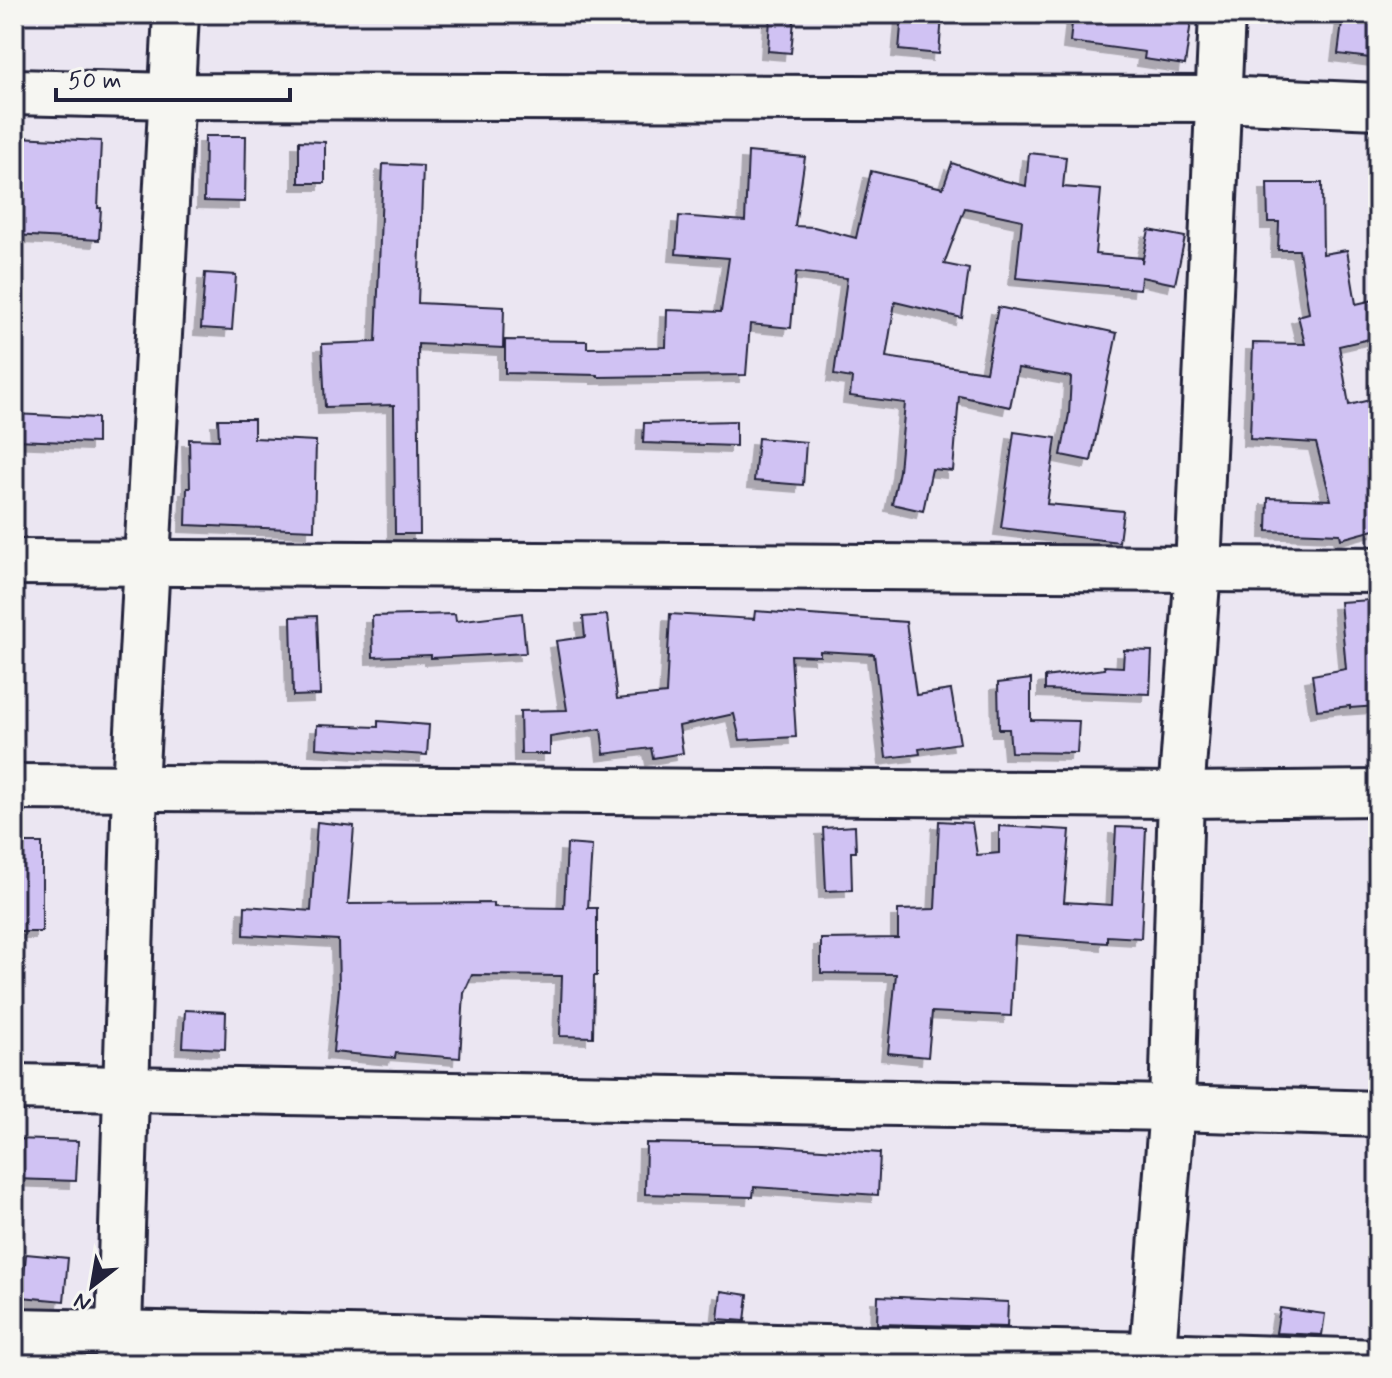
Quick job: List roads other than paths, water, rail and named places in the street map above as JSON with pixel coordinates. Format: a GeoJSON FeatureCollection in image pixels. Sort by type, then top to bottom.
{"type":"FeatureCollection","features":[{"type":"Feature","properties":{"kind":"street"},"geometry":{"type":"LineString","coordinates":[[118,1348],[135,787],[176,14]]}},
{"type":"Feature","properties":{"kind":"street"},"geometry":{"type":"LineString","coordinates":[[1152,1360],[1172,1108],[1181,795],[1198,569],[1222,14]]}},
{"type":"Feature","properties":{"kind":"street"},"geometry":{"type":"LineString","coordinates":[[14,92],[173,96],[1218,99],[1378,106]]}},
{"type":"Feature","properties":{"kind":"street"},"geometry":{"type":"LineString","coordinates":[[14,562],[1378,570]]}},
{"type":"Feature","properties":{"kind":"street"},"geometry":{"type":"LineString","coordinates":[[14,787],[1181,795],[1378,793]]}},
{"type":"Feature","properties":{"kind":"street"},"geometry":{"type":"LineString","coordinates":[[14,1087],[1378,1114]]}},
{"type":"Feature","properties":{"kind":"street"},"geometry":{"type":"LineString","coordinates":[[14,1331],[118,1348],[1378,1362]]}}]}
